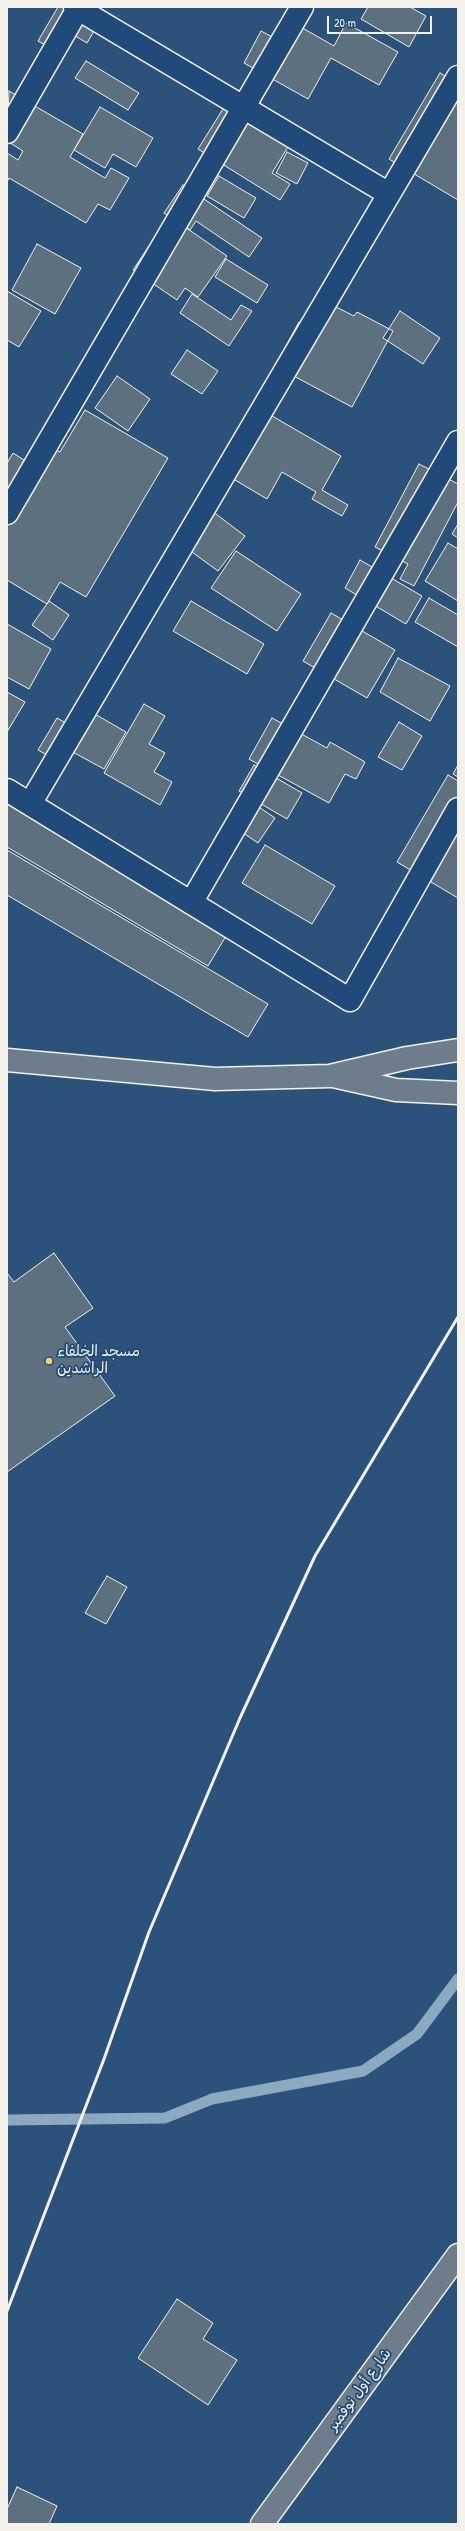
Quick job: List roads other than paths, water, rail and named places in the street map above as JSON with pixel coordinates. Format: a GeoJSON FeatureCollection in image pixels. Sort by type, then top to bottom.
{"type":"FeatureCollection","features":[{"type":"Feature","properties":{"kind":"main road"},"geometry":{"type":"LineString","coordinates":[[7,1060],[215,1079],[330,1076],[407,1058],[458,1050]]}},
{"type":"Feature","properties":{"kind":"main road"},"geometry":{"type":"LineString","coordinates":[[330,1076],[396,1090],[458,1093]]}},
{"type":"Feature","properties":{"kind":"main road","name":"شارع أول نوفمبر"},"geometry":{"type":"LineString","coordinates":[[262,2524],[458,2256]]}},
{"type":"Feature","properties":{"kind":"street"},"geometry":{"type":"LineString","coordinates":[[7,513],[302,7]]}},
{"type":"Feature","properties":{"kind":"street"},"geometry":{"type":"LineString","coordinates":[[7,132],[77,8],[389,194]]}},
{"type":"Feature","properties":{"kind":"street"},"geometry":{"type":"LineString","coordinates":[[30,804],[458,77]]}},
{"type":"Feature","properties":{"kind":"street"},"geometry":{"type":"LineString","coordinates":[[191,903],[458,442]]}},
{"type":"Feature","properties":{"kind":"street"},"geometry":{"type":"LineString","coordinates":[[7,790],[350,1000],[458,809]]}},
{"type":"Feature","properties":{"kind":"waterway"},"geometry":{"type":"LineString","coordinates":[[7,2120],[165,2118],[212,2099],[363,2071],[417,2034],[458,1979]]}},
{"type":"Feature","properties":{"kind":"railway"},"geometry":{"type":"LineString","coordinates":[[7,2311],[104,2059],[149,1932],[240,1718],[315,1556],[458,1317]]}},
{"type":"Feature","properties":{"kind":"place","name":"مسجد الخلفاء الراشدين"},"geometry":{"type":"Point","coordinates":[49,1361]}}]}
